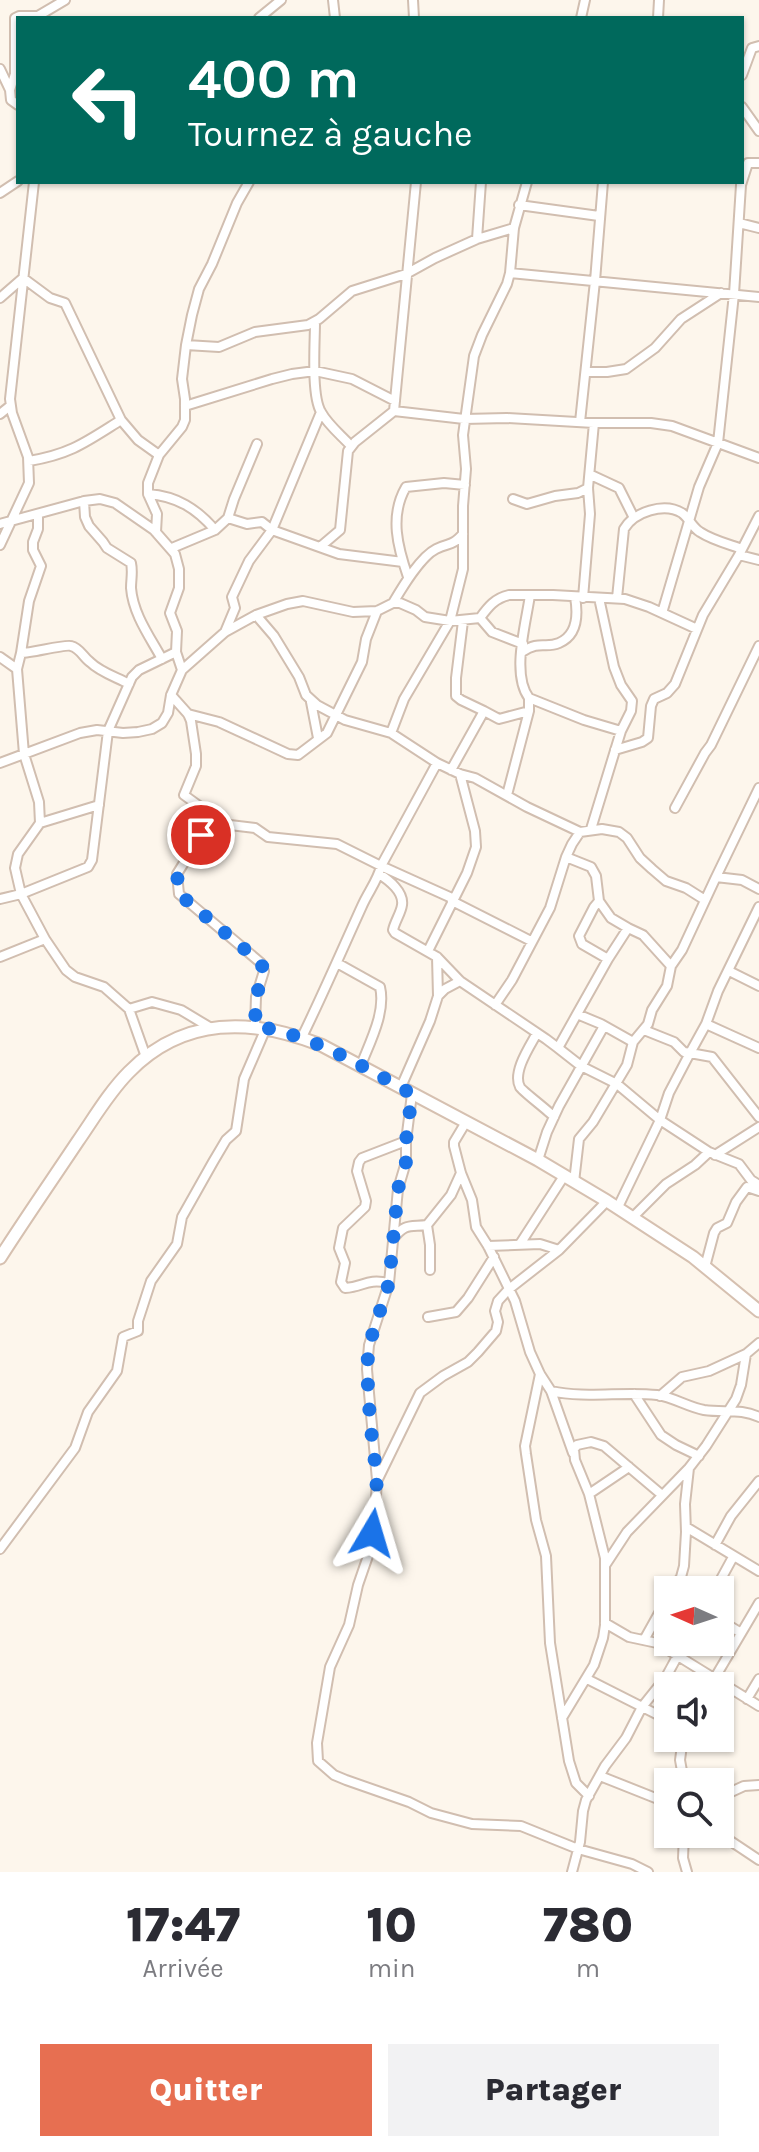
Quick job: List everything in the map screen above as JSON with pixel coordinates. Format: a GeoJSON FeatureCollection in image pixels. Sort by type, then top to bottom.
{"type":"FeatureCollection","features":[{"type":"Feature","properties":{"kind":"main road"},"geometry":{"type":"LineString","coordinates":[[0,1258],[107,1101],[128,1073],[146,1057],[182,1037],[211,1028],[260,1027],[302,1037],[361,1065],[538,1160],[618,1207],[693,1257],[759,1311]]}},
{"type":"Feature","properties":{"kind":"street"},"geometry":{"type":"LineString","coordinates":[[45,11],[47,0]]}},
{"type":"Feature","properties":{"kind":"street"},"geometry":{"type":"LineString","coordinates":[[38,16],[65,0]]}},
{"type":"Feature","properties":{"kind":"street"},"geometry":{"type":"LineString","coordinates":[[261,16],[281,0]]}},
{"type":"Feature","properties":{"kind":"street"},"geometry":{"type":"LineString","coordinates":[[333,0],[337,16]]}},
{"type":"Feature","properties":{"kind":"street"},"geometry":{"type":"LineString","coordinates":[[10,90],[15,74],[16,18]]}},
{"type":"Feature","properties":{"kind":"street"},"geometry":{"type":"LineString","coordinates":[[744,71],[756,47]]}},
{"type":"Feature","properties":{"kind":"street"},"geometry":{"type":"LineString","coordinates":[[0,69],[10,90],[11,100],[16,104]]}},
{"type":"Feature","properties":{"kind":"street"},"geometry":{"type":"LineString","coordinates":[[744,110],[759,131]]}},
{"type":"Feature","properties":{"kind":"street"},"geometry":{"type":"LineString","coordinates":[[745,162],[759,163]]}},
{"type":"Feature","properties":{"kind":"street"},"geometry":{"type":"LineString","coordinates":[[0,545],[29,483],[29,461],[10,406],[34,184]]}},
{"type":"Feature","properties":{"kind":"street"},"geometry":{"type":"LineString","coordinates":[[156,532],[157,514],[148,494],[150,475],[159,455],[185,420],[182,379],[199,289],[248,184]]}},
{"type":"Feature","properties":{"kind":"street"},"geometry":{"type":"LineString","coordinates":[[320,547],[340,530],[346,464],[351,446],[395,406],[416,184]]}},
{"type":"Feature","properties":{"kind":"street"},"geometry":{"type":"LineString","coordinates":[[477,239],[481,184]]}},
{"type":"Feature","properties":{"kind":"street"},"geometry":{"type":"LineString","coordinates":[[391,733],[404,699],[450,621],[463,569],[464,419],[476,347],[510,273],[514,228],[526,184]]}},
{"type":"Feature","properties":{"kind":"street"},"geometry":{"type":"LineString","coordinates":[[580,422],[603,184]]}},
{"type":"Feature","properties":{"kind":"street"},"geometry":{"type":"LineString","coordinates":[[662,613],[699,487],[718,443],[734,294],[741,184]]}},
{"type":"Feature","properties":{"kind":"street"},"geometry":{"type":"LineString","coordinates":[[519,205],[599,216]]}},
{"type":"Feature","properties":{"kind":"street"},"geometry":{"type":"LineString","coordinates":[[739,223],[759,228]]}},
{"type":"Feature","properties":{"kind":"street"},"geometry":{"type":"LineString","coordinates":[[186,345],[219,347],[255,332],[308,325],[352,291],[406,274],[477,239],[514,228]]}},
{"type":"Feature","properties":{"kind":"street"},"geometry":{"type":"LineString","coordinates":[[510,273],[759,297]]}},
{"type":"Feature","properties":{"kind":"street"},"geometry":{"type":"LineString","coordinates":[[2,292],[23,278]]}},
{"type":"Feature","properties":{"kind":"street"},"geometry":{"type":"LineString","coordinates":[[23,278],[50,298],[65,303],[121,420],[138,440],[159,455]]}},
{"type":"Feature","properties":{"kind":"street"},"geometry":{"type":"LineString","coordinates":[[586,372],[626,369],[655,348],[681,319],[722,293]]}},
{"type":"Feature","properties":{"kind":"street"},"geometry":{"type":"LineString","coordinates":[[315,322],[317,404],[351,446]]}},
{"type":"Feature","properties":{"kind":"street"},"geometry":{"type":"LineString","coordinates":[[185,406],[282,376],[315,371],[352,379],[395,406],[464,419],[660,424],[759,458]]}},
{"type":"Feature","properties":{"kind":"street"},"geometry":{"type":"LineString","coordinates":[[0,414],[10,406]]}},
{"type":"Feature","properties":{"kind":"street"},"geometry":{"type":"LineString","coordinates":[[225,632],[235,608],[232,597],[249,561],[272,530],[321,412]]}},
{"type":"Feature","properties":{"kind":"street"},"geometry":{"type":"LineString","coordinates":[[29,461],[76,449],[121,420]]}},
{"type":"Feature","properties":{"kind":"street"},"geometry":{"type":"LineString","coordinates":[[480,618],[492,632],[523,648],[558,644],[567,638],[574,627],[590,514],[588,488],[594,423]]}},
{"type":"Feature","properties":{"kind":"street"},"geometry":{"type":"LineString","coordinates":[[172,548],[215,530],[228,518],[257,444]]}},
{"type":"Feature","properties":{"kind":"street"},"geometry":{"type":"LineString","coordinates":[[591,475],[619,488],[634,518]]}},
{"type":"Feature","properties":{"kind":"street"},"geometry":{"type":"LineString","coordinates":[[408,577],[398,547],[396,522],[406,487],[444,483],[465,485]]}},
{"type":"Feature","properties":{"kind":"street"},"geometry":{"type":"LineString","coordinates":[[513,499],[527,504],[588,488]]}},
{"type":"Feature","properties":{"kind":"street"},"geometry":{"type":"LineString","coordinates":[[148,494],[165,495],[190,506],[215,530]]}},
{"type":"Feature","properties":{"kind":"street"},"geometry":{"type":"LineString","coordinates":[[0,524],[84,501],[108,500],[130,511],[172,548],[178,560],[179,588],[170,613],[177,631],[176,652],[182,670]]}},
{"type":"Feature","properties":{"kind":"street"},"geometry":{"type":"LineString","coordinates":[[84,501],[89,526],[107,548],[131,563],[131,590],[140,620],[162,659]]}},
{"type":"Feature","properties":{"kind":"street"},"geometry":{"type":"LineString","coordinates":[[617,598],[624,529],[634,518],[647,512],[665,508],[679,511],[702,534],[759,560]]}},
{"type":"Feature","properties":{"kind":"street"},"geometry":{"type":"LineString","coordinates":[[38,515],[33,550],[41,566],[29,601],[17,669],[24,754],[39,802],[40,823]]}},
{"type":"Feature","properties":{"kind":"street"},"geometry":{"type":"LineString","coordinates":[[615,750],[648,738],[654,699],[667,693],[675,684],[703,615],[759,516]]}},
{"type":"Feature","properties":{"kind":"street"},"geometry":{"type":"LineString","coordinates":[[228,518],[247,524],[262,522],[272,530],[339,554],[403,562]]}},
{"type":"Feature","properties":{"kind":"street"},"geometry":{"type":"LineString","coordinates":[[393,603],[408,577],[434,550],[454,544],[463,534]]}},
{"type":"Feature","properties":{"kind":"street"},"geometry":{"type":"LineString","coordinates":[[507,795],[529,711],[529,698],[523,689],[520,672],[530,595]]}},
{"type":"Feature","properties":{"kind":"street"},"geometry":{"type":"LineString","coordinates":[[0,763],[80,733],[152,729],[162,723],[168,713],[171,695],[182,670],[225,632],[256,615],[303,601],[353,612],[377,611],[393,603],[404,604],[425,617],[463,621],[480,618],[501,597],[617,598],[637,602],[697,629]]}},
{"type":"Feature","properties":{"kind":"street"},"geometry":{"type":"LineString","coordinates":[[591,829],[632,701],[614,667],[599,598]]}},
{"type":"Feature","properties":{"kind":"street"},"geometry":{"type":"LineString","coordinates":[[188,714],[219,722],[288,754],[298,755],[327,733],[362,662],[366,639],[377,611]]}},
{"type":"Feature","properties":{"kind":"street"},"geometry":{"type":"LineString","coordinates":[[256,615],[274,636],[299,677],[311,702],[318,738]]}},
{"type":"Feature","properties":{"kind":"street"},"geometry":{"type":"LineString","coordinates":[[463,621],[456,696],[499,719],[529,711]]}},
{"type":"Feature","properties":{"kind":"street"},"geometry":{"type":"LineString","coordinates":[[21,653],[72,646],[92,664],[129,684]]}},
{"type":"Feature","properties":{"kind":"street"},"geometry":{"type":"LineString","coordinates":[[675,808],[711,745],[759,646]]}},
{"type":"Feature","properties":{"kind":"street"},"geometry":{"type":"LineString","coordinates":[[0,899],[21,894],[88,867],[92,860],[108,731],[132,677],[139,670],[176,652]]}},
{"type":"Feature","properties":{"kind":"street"},"geometry":{"type":"LineString","coordinates":[[0,657],[17,669]]}},
{"type":"Feature","properties":{"kind":"street"},"geometry":{"type":"LineString","coordinates":[[171,695],[191,721],[196,766],[184,795],[213,816],[230,825],[255,828],[268,837],[337,844],[380,870],[453,900],[531,941]]}},
{"type":"Feature","properties":{"kind":"street"},"geometry":{"type":"LineString","coordinates":[[529,698],[621,731]]}},
{"type":"Feature","properties":{"kind":"street"},"geometry":{"type":"LineString","coordinates":[[311,702],[336,716],[391,733],[437,763],[475,778],[580,832],[591,829],[619,832],[627,838],[640,858],[666,881],[686,888],[705,900]]}},
{"type":"Feature","properties":{"kind":"street"},"geometry":{"type":"LineString","coordinates":[[401,1087],[438,996],[432,954],[476,847],[475,831],[456,772],[484,711]]}},
{"type":"Feature","properties":{"kind":"street"},"geometry":{"type":"LineString","coordinates":[[302,1037],[367,894],[437,763]]}},
{"type":"Feature","properties":{"kind":"street"},"geometry":{"type":"LineString","coordinates":[[520,1244],[569,1179],[579,1139],[593,1122],[627,1065],[633,1042],[644,1030],[667,986],[671,966],[682,950],[759,788]]}},
{"type":"Feature","properties":{"kind":"street"},"geometry":{"type":"LineString","coordinates":[[99,805],[40,823],[18,854],[15,868],[21,894],[66,970],[75,977],[104,987],[129,1009],[146,1057]]}},
{"type":"Feature","properties":{"kind":"street"},"geometry":{"type":"LineString","coordinates":[[0,1549],[75,1448],[88,1412],[117,1371],[123,1337],[138,1331],[138,1321],[151,1281],[177,1244],[182,1217],[226,1140],[236,1131],[244,1079],[260,1027],[256,997],[264,971],[261,963],[179,894],[177,884],[177,874],[213,816]]}},
{"type":"Feature","properties":{"kind":"street"},"geometry":{"type":"LineString","coordinates":[[495,1005],[517,971],[554,898],[566,857],[580,832]]}},
{"type":"Feature","properties":{"kind":"street"},"geometry":{"type":"LineString","coordinates":[[566,857],[591,867],[599,901],[611,918],[643,935],[671,966]]}},
{"type":"Feature","properties":{"kind":"street"},"geometry":{"type":"LineString","coordinates":[[380,870],[402,897],[393,930],[395,933],[432,954],[460,981],[581,1066],[617,1084],[660,1120],[712,1153],[739,1164],[759,1185]]}},
{"type":"Feature","properties":{"kind":"street"},"geometry":{"type":"LineString","coordinates":[[716,877],[742,880],[759,889]]}},
{"type":"Feature","properties":{"kind":"street"},"geometry":{"type":"LineString","coordinates":[[599,901],[579,936],[582,944],[608,959]]}},
{"type":"Feature","properties":{"kind":"street"},"geometry":{"type":"LineString","coordinates":[[618,1207],[759,907]]}},
{"type":"Feature","properties":{"kind":"street"},"geometry":{"type":"LineString","coordinates":[[558,1048],[628,928]]}},
{"type":"Feature","properties":{"kind":"street"},"geometry":{"type":"LineString","coordinates":[[0,957],[45,939]]}},
{"type":"Feature","properties":{"kind":"street"},"geometry":{"type":"LineString","coordinates":[[337,963],[380,987],[382,995],[361,1065]]}},
{"type":"Feature","properties":{"kind":"street"},"geometry":{"type":"LineString","coordinates":[[729,971],[759,986]]}},
{"type":"Feature","properties":{"kind":"street"},"geometry":{"type":"LineString","coordinates":[[438,996],[460,981]]}},
{"type":"Feature","properties":{"kind":"street"},"geometry":{"type":"LineString","coordinates":[[129,1009],[152,1002],[181,1010],[211,1028]]}},
{"type":"Feature","properties":{"kind":"street"},"geometry":{"type":"LineString","coordinates":[[577,1014],[633,1042]]}},
{"type":"Feature","properties":{"kind":"street"},"geometry":{"type":"LineString","coordinates":[[706,1024],[759,1048]]}},
{"type":"Feature","properties":{"kind":"street"},"geometry":{"type":"LineString","coordinates":[[538,1160],[554,1117],[604,1026]]}},
{"type":"Feature","properties":{"kind":"street"},"geometry":{"type":"LineString","coordinates":[[644,1030],[674,1042],[684,1052],[712,1057],[759,1117]]}},
{"type":"Feature","properties":{"kind":"street"},"geometry":{"type":"LineString","coordinates":[[537,1033],[521,1064],[519,1084],[554,1117]]}},
{"type":"Feature","properties":{"kind":"street"},"geometry":{"type":"LineString","coordinates":[[412,1094],[406,1162],[398,1189],[389,1283],[369,1345],[370,1421],[377,1480],[375,1513],[368,1556],[349,1625],[330,1667],[317,1743],[318,1761],[334,1775],[431,1813],[472,1824],[521,1826],[648,1872]]}},
{"type":"Feature","properties":{"kind":"street"},"geometry":{"type":"LineString","coordinates":[[466,1122],[454,1142],[461,1173],[472,1200],[476,1227],[509,1289],[540,1374],[551,1391],[589,1494],[603,1547],[605,1623],[600,1652],[561,1719]]}},
{"type":"Feature","properties":{"kind":"street"},"geometry":{"type":"LineString","coordinates":[[633,1217],[666,1184],[759,1127]]}},
{"type":"Feature","properties":{"kind":"street"},"geometry":{"type":"LineString","coordinates":[[389,1283],[376,1280],[345,1288],[341,1282],[345,1263],[339,1248],[343,1228],[365,1207],[357,1171],[359,1162],[362,1158],[406,1141]]}},
{"type":"Feature","properties":{"kind":"street"},"geometry":{"type":"LineString","coordinates":[[430,1270],[427,1225],[451,1195],[461,1173]]}},
{"type":"Feature","properties":{"kind":"street"},"geometry":{"type":"LineString","coordinates":[[705,1267],[717,1228],[727,1223],[747,1187],[759,1191]]}},
{"type":"Feature","properties":{"kind":"street"},"geometry":{"type":"LineString","coordinates":[[377,1480],[420,1393],[468,1362],[496,1331],[496,1306],[509,1289],[559,1250],[607,1201]]}},
{"type":"Feature","properties":{"kind":"street"},"geometry":{"type":"LineString","coordinates":[[392,1240],[401,1229],[410,1225],[427,1225]]}},
{"type":"Feature","properties":{"kind":"street"},"geometry":{"type":"LineString","coordinates":[[488,1246],[540,1244],[559,1250]]}},
{"type":"Feature","properties":{"kind":"street"},"geometry":{"type":"LineString","coordinates":[[428,1317],[456,1312],[494,1257]]}},
{"type":"Feature","properties":{"kind":"street"},"geometry":{"type":"LineString","coordinates":[[660,1396],[682,1377],[709,1371],[746,1354],[759,1343]]}},
{"type":"Feature","properties":{"kind":"street"},"geometry":{"type":"LineString","coordinates":[[605,1564],[627,1532],[699,1456],[736,1399],[746,1354]]}},
{"type":"Feature","properties":{"kind":"street"},"geometry":{"type":"LineString","coordinates":[[540,1374],[525,1446],[536,1520],[546,1556],[550,1643],[561,1719],[572,1774],[589,1796]]}},
{"type":"Feature","properties":{"kind":"street"},"geometry":{"type":"LineString","coordinates":[[551,1391],[572,1395],[660,1396],[702,1410],[738,1410],[759,1417]]}},
{"type":"Feature","properties":{"kind":"street"},"geometry":{"type":"LineString","coordinates":[[634,1394],[661,1435],[699,1456]]}},
{"type":"Feature","properties":{"kind":"street"},"geometry":{"type":"LineString","coordinates":[[574,1454],[581,1442],[597,1442],[662,1495]]}},
{"type":"Feature","properties":{"kind":"street"},"geometry":{"type":"LineString","coordinates":[[589,1494],[629,1467]]}},
{"type":"Feature","properties":{"kind":"street"},"geometry":{"type":"LineString","coordinates":[[681,1576],[689,1468]]}},
{"type":"Feature","properties":{"kind":"street"},"geometry":{"type":"LineString","coordinates":[[715,1545],[731,1516],[759,1481]]}},
{"type":"Feature","properties":{"kind":"street"},"geometry":{"type":"LineString","coordinates":[[686,1527],[758,1569]]}},
{"type":"Feature","properties":{"kind":"street"},"geometry":{"type":"LineString","coordinates":[[723,1576],[733,1557]]}},
{"type":"Feature","properties":{"kind":"street"},"geometry":{"type":"LineString","coordinates":[[718,1672],[759,1603]]}},
{"type":"Feature","properties":{"kind":"street"},"geometry":{"type":"LineString","coordinates":[[644,1640],[654,1622]]}},
{"type":"Feature","properties":{"kind":"street"},"geometry":{"type":"LineString","coordinates":[[605,1623],[629,1637],[654,1642]]}},
{"type":"Feature","properties":{"kind":"street"},"geometry":{"type":"LineString","coordinates":[[734,1629],[741,1633]]}},
{"type":"Feature","properties":{"kind":"street"},"geometry":{"type":"LineString","coordinates":[[678,1656],[698,1672]]}},
{"type":"Feature","properties":{"kind":"street"},"geometry":{"type":"LineString","coordinates":[[587,1679],[654,1713]]}},
{"type":"Feature","properties":{"kind":"street"},"geometry":{"type":"LineString","coordinates":[[747,1699],[759,1679]]}},
{"type":"Feature","properties":{"kind":"street"},"geometry":{"type":"LineString","coordinates":[[572,1872],[583,1811],[589,1796],[654,1692]]}},
{"type":"Feature","properties":{"kind":"street"},"geometry":{"type":"LineString","coordinates":[[734,1693],[759,1706]]}},
{"type":"Feature","properties":{"kind":"street"},"geometry":{"type":"LineString","coordinates":[[600,1776],[654,1797]]}},
{"type":"Feature","properties":{"kind":"street"},"geometry":{"type":"LineString","coordinates":[[734,1791],[759,1785]]}},
{"type":"Feature","properties":{"kind":"street"},"geometry":{"type":"LineString","coordinates":[[734,1844],[759,1861],[754,1872]]}},
{"type":"Feature","properties":{"kind":"street"},"geometry":{"type":"LineString","coordinates":[[683,1848],[687,1872]]}},
{"type":"Feature","properties":{"kind":"route"},"geometry":{"type":"LineString","coordinates":[[201,835],[177,874],[179,894],[261,963],[264,971],[256,997],[255,1026],[302,1037],[321,1045],[412,1094],[406,1162],[398,1189],[389,1283],[369,1345],[370,1421],[377,1480],[372,1533]]}}]}
